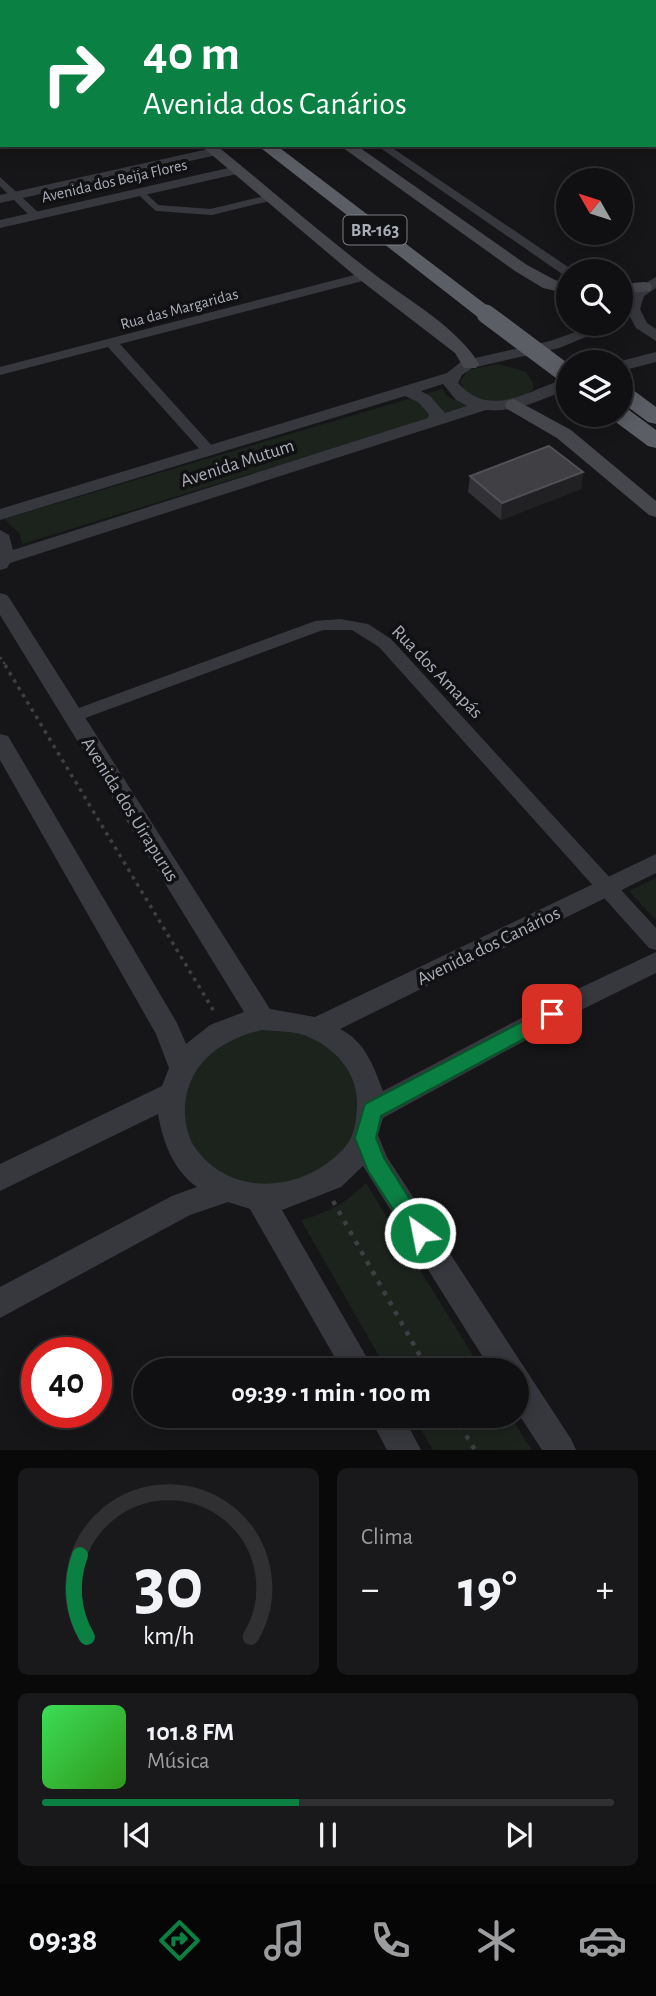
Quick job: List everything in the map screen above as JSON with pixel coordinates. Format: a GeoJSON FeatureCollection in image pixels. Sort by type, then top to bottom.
{"type":"FeatureCollection","features":[{"type":"Feature","properties":{"kind":"highway","name":"BR-163"},"geometry":{"type":"LineString","coordinates":[[268,147],[556,366]]}},
{"type":"Feature","properties":{"kind":"highway","name":"BR-163"},"geometry":{"type":"LineString","coordinates":[[288,147],[564,350]]}},
{"type":"Feature","properties":{"kind":"highway"},"geometry":{"type":"LineString","coordinates":[[642,418],[656,441]]}},
{"type":"Feature","properties":{"kind":"main road"},"geometry":{"type":"LineString","coordinates":[[349,147],[522,268],[556,286]]}},
{"type":"Feature","properties":{"kind":"main road"},"geometry":{"type":"LineString","coordinates":[[210,148],[366,276],[462,350],[470,363]]}},
{"type":"Feature","properties":{"kind":"main road"},"geometry":{"type":"LineString","coordinates":[[514,405],[564,434],[656,511]]}},
{"type":"Feature","properties":{"kind":"street"},"geometry":{"type":"LineString","coordinates":[[384,147],[556,264]]}},
{"type":"Feature","properties":{"kind":"street","name":"Avenida dos Beija Flores"},"geometry":{"type":"LineString","coordinates":[[0,199],[184,158],[210,148]]}},
{"type":"Feature","properties":{"kind":"street"},"geometry":{"type":"LineString","coordinates":[[184,158],[203,166],[207,177]]}},
{"type":"Feature","properties":{"kind":"street","name":"Avenida dos Beija Flores"},"geometry":{"type":"LineString","coordinates":[[0,224],[237,170]]}},
{"type":"Feature","properties":{"kind":"street"},"geometry":{"type":"LineString","coordinates":[[0,180],[36,216]]}},
{"type":"Feature","properties":{"kind":"street","name":"Rua das Margaridas"},"geometry":{"type":"LineString","coordinates":[[0,371],[366,276]]}},
{"type":"Feature","properties":{"kind":"street"},"geometry":{"type":"LineString","coordinates":[[633,303],[650,284]]}},
{"type":"Feature","properties":{"kind":"street"},"geometry":{"type":"LineString","coordinates":[[633,319],[656,336]]}},
{"type":"Feature","properties":{"kind":"street"},"geometry":{"type":"LineString","coordinates":[[470,363],[554,345],[578,336]]}},
{"type":"Feature","properties":{"kind":"street"},"geometry":{"type":"LineString","coordinates":[[111,342],[209,451]]}},
{"type":"Feature","properties":{"kind":"street"},"geometry":{"type":"LineString","coordinates":[[633,363],[656,357]]}},
{"type":"Feature","properties":{"kind":"street","name":"Avenida Mutum"},"geometry":{"type":"LineString","coordinates":[[0,515],[451,377],[470,363]]}},
{"type":"Feature","properties":{"kind":"street"},"geometry":{"type":"LineString","coordinates":[[451,377],[450,383],[460,396],[484,406]]}},
{"type":"Feature","properties":{"kind":"street","name":"Avenida Mutum"},"geometry":{"type":"LineString","coordinates":[[2,561],[484,406],[514,405],[556,388]]}},
{"type":"Feature","properties":{"kind":"street"},"geometry":{"type":"LineString","coordinates":[[407,391],[429,403],[437,413],[436,421]]}},
{"type":"Feature","properties":{"kind":"street"},"geometry":{"type":"LineString","coordinates":[[0,535],[5,547],[2,561]]}},
{"type":"Feature","properties":{"kind":"street","name":"Avenida dos Uirapurus"},"geometry":{"type":"LineString","coordinates":[[0,599],[262,1019]]}},
{"type":"Feature","properties":{"kind":"street","name":"Rua dos Amapás"},"geometry":{"type":"LineString","coordinates":[[74,716],[321,625],[346,623],[367,629],[385,643],[656,942]]}},
{"type":"Feature","properties":{"kind":"street"},"geometry":{"type":"LineString","coordinates":[[0,741],[168,1031],[182,1068]]}},
{"type":"Feature","properties":{"kind":"street","name":"Avenida dos Canários"},"geometry":{"type":"LineString","coordinates":[[319,1027],[656,863]]}},
{"type":"Feature","properties":{"kind":"street"},"geometry":{"type":"LineString","coordinates":[[373,1110],[574,1002],[656,962]]}},
{"type":"Feature","properties":{"kind":"street"},"geometry":{"type":"LineString","coordinates":[[262,1019],[301,1021],[319,1027],[342,1042],[359,1061],[370,1085],[373,1110],[366,1138],[349,1164],[323,1184],[292,1196],[259,1198],[226,1190],[199,1173],[180,1150],[171,1123],[172,1094],[182,1068],[197,1049],[226,1030],[262,1019]]}},
{"type":"Feature","properties":{"kind":"street"},"geometry":{"type":"LineString","coordinates":[[0,1178],[172,1094]]}},
{"type":"Feature","properties":{"kind":"street"},"geometry":{"type":"LineString","coordinates":[[366,1138],[376,1164],[501,1358]]}},
{"type":"Feature","properties":{"kind":"street"},"geometry":{"type":"LineString","coordinates":[[0,1303],[182,1205],[226,1190]]}},
{"type":"Feature","properties":{"kind":"street"},"geometry":{"type":"LineString","coordinates":[[259,1198],[352,1358]]}},
{"type":"Feature","properties":{"kind":"street"},"geometry":{"type":"LineString","coordinates":[[529,1401],[560,1450]]}},
{"type":"Feature","properties":{"kind":"street"},"geometry":{"type":"LineString","coordinates":[[392,1428],[405,1450]]}},
{"type":"Feature","properties":{"kind":"lane"},"geometry":{"type":"LineString","coordinates":[[140,192],[157,208],[214,212],[269,198]]}},
{"type":"Feature","properties":{"kind":"path"},"geometry":{"type":"LineString","coordinates":[[0,657],[226,1030]]}},
{"type":"Feature","properties":{"kind":"path"},"geometry":{"type":"LineString","coordinates":[[323,1184],[421,1358]]}},
{"type":"Feature","properties":{"kind":"path"},"geometry":{"type":"LineString","coordinates":[[461,1428],[475,1450]]}},
{"type":"Feature","properties":{"kind":"shaded area"},"geometry":{"type":"Polygon","coordinates":[[[498,364],[526,372],[533,383],[533,389],[516,399],[494,402],[473,396],[460,382],[468,370],[498,364]]]}},
{"type":"Feature","properties":{"kind":"shaded area"},"geometry":{"type":"Polygon","coordinates":[[[442,389],[447,396],[468,407],[22,544],[20,534],[4,519],[442,389]]]}},
{"type":"Feature","properties":{"kind":"shaded area"},"geometry":{"type":"Polygon","coordinates":[[[656,878],[656,920],[629,891],[656,878]]]}},
{"type":"Feature","properties":{"kind":"shaded area"},"geometry":{"type":"Polygon","coordinates":[[[277,1028],[318,1040],[341,1056],[360,1097],[358,1123],[347,1146],[329,1164],[307,1177],[281,1184],[256,1185],[231,1179],[209,1165],[195,1149],[183,1114],[184,1096],[199,1063],[213,1049],[241,1034],[277,1028]]]}},
{"type":"Feature","properties":{"kind":"shaded area"},"geometry":{"type":"Polygon","coordinates":[[[366,1183],[475,1358],[380,1358],[301,1220],[320,1214],[351,1196],[366,1183]]]}},
{"type":"Feature","properties":{"kind":"shaded area"},"geometry":{"type":"Polygon","coordinates":[[[420,1428],[518,1428],[532,1450],[433,1450],[420,1428]]]}},
{"type":"Feature","properties":{"kind":"building"},"geometry":{"type":"Polygon","coordinates":[[[549,446],[583,472],[502,503],[470,476],[549,446]]]}},
{"type":"Feature","properties":{"kind":"route"},"geometry":{"type":"LineString","coordinates":[[420,1233],[376,1164],[366,1138],[373,1110],[552,1014]]}}]}
